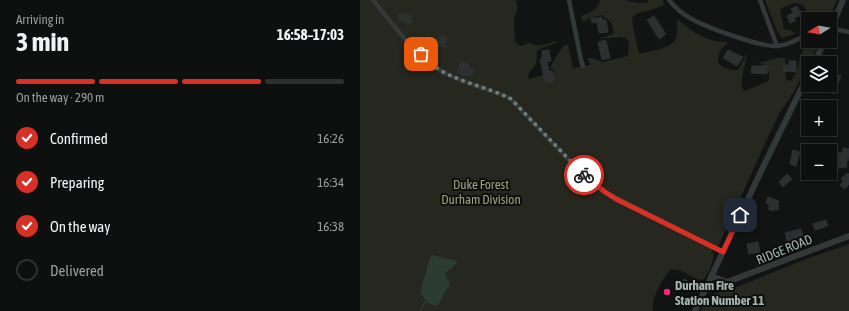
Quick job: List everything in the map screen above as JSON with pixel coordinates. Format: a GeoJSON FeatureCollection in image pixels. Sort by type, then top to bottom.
{"type":"FeatureCollection","features":[{"type":"Feature","properties":{"kind":"street"},"geometry":{"type":"LineString","coordinates":[[372,0],[412,46],[433,66],[444,73],[511,99],[578,170],[605,192],[723,252]]}},
{"type":"Feature","properties":{"kind":"street"},"geometry":{"type":"LineString","coordinates":[[569,0],[583,66]]}},
{"type":"Feature","properties":{"kind":"street"},"geometry":{"type":"LineString","coordinates":[[669,0],[676,8],[703,24],[765,44],[777,46],[789,44],[801,38]]}},
{"type":"Feature","properties":{"kind":"street"},"geometry":{"type":"LineString","coordinates":[[760,0],[777,46]]}},
{"type":"Feature","properties":{"kind":"street"},"geometry":{"type":"LineString","coordinates":[[837,14],[844,0]]}},
{"type":"Feature","properties":{"kind":"street"},"geometry":{"type":"LineString","coordinates":[[837,30],[849,32]]}},
{"type":"Feature","properties":{"kind":"street"},"geometry":{"type":"LineString","coordinates":[[695,311],[801,89]]}},
{"type":"Feature","properties":{"kind":"street","name":"RIDGE ROAD"},"geometry":{"type":"LineString","coordinates":[[706,288],[722,286],[727,282],[849,236]]}},
{"type":"Feature","properties":{"kind":"street"},"geometry":{"type":"LineString","coordinates":[[711,276],[727,282]]}},
{"type":"Feature","properties":{"kind":"lane"},"geometry":{"type":"LineString","coordinates":[[684,280],[706,288]]}},
{"type":"Feature","properties":{"kind":"green space","name":"Duke Forest Durham Division"},"geometry":{"type":"Polygon","coordinates":[[[360,0],[516,0],[518,7],[514,18],[515,41],[518,45],[521,46],[529,43],[533,45],[540,45],[558,41],[537,51],[536,64],[529,73],[528,79],[555,72],[550,67],[563,46],[568,44],[573,68],[590,65],[587,58],[592,58],[603,62],[628,56],[629,43],[626,38],[620,37],[599,39],[613,34],[611,23],[602,15],[588,19],[584,22],[581,19],[582,16],[596,8],[600,0],[625,0],[646,3],[649,0],[663,0],[664,5],[653,10],[639,13],[632,18],[639,54],[654,51],[674,42],[677,34],[677,19],[705,38],[728,43],[721,49],[718,56],[718,63],[725,68],[730,70],[738,70],[748,52],[742,78],[742,88],[744,91],[769,81],[769,71],[764,65],[759,63],[777,58],[785,58],[786,80],[791,81],[797,72],[801,55],[804,48],[817,48],[813,56],[801,56],[801,78],[779,114],[718,247],[714,246],[712,251],[714,254],[713,261],[707,275],[703,280],[694,278],[680,270],[670,270],[655,295],[653,311],[360,311],[360,0]]]}},
{"type":"Feature","properties":{"kind":"green space"},"geometry":{"type":"Polygon","coordinates":[[[765,0],[837,0],[832,12],[807,12],[802,5],[795,3],[785,7],[780,10],[784,29],[792,31],[795,34],[782,38],[777,31],[765,0]]]}},
{"type":"Feature","properties":{"kind":"green space"},"geometry":{"type":"Polygon","coordinates":[[[849,244],[849,311],[700,311],[713,294],[734,288],[806,259],[849,244]]]}},
{"type":"Feature","properties":{"kind":"shaded area"},"geometry":{"type":"Polygon","coordinates":[[[433,255],[452,259],[457,262],[445,274],[450,286],[445,291],[439,304],[436,306],[428,303],[420,293],[429,261],[433,255]]]}},
{"type":"Feature","properties":{"kind":"building"},"geometry":{"type":"Polygon","coordinates":[[[797,6],[801,15],[794,18],[796,21],[790,23],[787,16],[793,13],[791,9],[797,6]]]}},
{"type":"Feature","properties":{"kind":"building"},"geometry":{"type":"Polygon","coordinates":[[[399,13],[412,15],[411,23],[398,21],[399,13]]]}},
{"type":"Feature","properties":{"kind":"building"},"geometry":{"type":"Polygon","coordinates":[[[654,16],[666,34],[659,39],[647,20],[654,16]]]}},
{"type":"Feature","properties":{"kind":"building"},"geometry":{"type":"Polygon","coordinates":[[[602,17],[602,20],[606,20],[608,32],[599,33],[597,22],[592,23],[591,19],[602,17]]]}},
{"type":"Feature","properties":{"kind":"building"},"geometry":{"type":"Polygon","coordinates":[[[440,35],[447,37],[445,47],[437,46],[440,35]]]}},
{"type":"Feature","properties":{"kind":"building"},"geometry":{"type":"Polygon","coordinates":[[[606,40],[610,58],[602,60],[598,42],[606,40]]]}},
{"type":"Feature","properties":{"kind":"building"},"geometry":{"type":"Polygon","coordinates":[[[549,50],[551,61],[547,62],[549,71],[552,71],[554,80],[552,80],[553,82],[548,83],[548,81],[545,82],[540,59],[542,59],[542,51],[549,50]]]}},
{"type":"Feature","properties":{"kind":"building"},"geometry":{"type":"Polygon","coordinates":[[[728,50],[743,57],[737,66],[723,58],[728,50]]]}},
{"type":"Feature","properties":{"kind":"building"},"geometry":{"type":"Polygon","coordinates":[[[461,61],[469,64],[468,67],[474,69],[471,76],[465,76],[457,73],[461,61]]]}},
{"type":"Feature","properties":{"kind":"building"},"geometry":{"type":"Polygon","coordinates":[[[789,61],[796,61],[796,72],[783,71],[784,65],[789,65],[789,61]]]}},
{"type":"Feature","properties":{"kind":"building"},"geometry":{"type":"Polygon","coordinates":[[[752,66],[767,66],[767,74],[751,73],[752,66]]]}},
{"type":"Feature","properties":{"kind":"building"},"geometry":{"type":"Polygon","coordinates":[[[837,75],[841,76],[837,86],[837,75]]]}},
{"type":"Feature","properties":{"kind":"building"},"geometry":{"type":"Polygon","coordinates":[[[843,148],[849,149],[848,161],[846,160],[847,167],[837,168],[837,152],[842,153],[843,148]]]}},
{"type":"Feature","properties":{"kind":"building"},"geometry":{"type":"Polygon","coordinates":[[[793,150],[800,152],[796,166],[790,164],[793,150]]]}},
{"type":"Feature","properties":{"kind":"building"},"geometry":{"type":"Polygon","coordinates":[[[847,173],[849,174],[849,184],[845,189],[840,185],[843,182],[841,179],[847,173]]]}},
{"type":"Feature","properties":{"kind":"building"},"geometry":{"type":"Polygon","coordinates":[[[787,174],[792,179],[783,187],[779,182],[787,174]]]}},
{"type":"Feature","properties":{"kind":"building"},"geometry":{"type":"Polygon","coordinates":[[[768,197],[779,201],[777,205],[779,205],[778,210],[775,209],[774,211],[768,209],[770,205],[766,203],[768,197]]]}},
{"type":"Feature","properties":{"kind":"building"},"geometry":{"type":"Polygon","coordinates":[[[826,220],[828,226],[815,230],[813,224],[826,220]]]}},
{"type":"Feature","properties":{"kind":"building"},"geometry":{"type":"Polygon","coordinates":[[[801,229],[803,236],[787,241],[785,233],[801,229]]]}},
{"type":"Feature","properties":{"kind":"building"},"geometry":{"type":"Polygon","coordinates":[[[758,242],[760,252],[749,254],[747,244],[758,242]]]}},
{"type":"Feature","properties":{"kind":"waterway"},"geometry":{"type":"LineString","coordinates":[[420,311],[426,300]]}},
{"type":"Feature","properties":{"kind":"way so far"},"geometry":{"type":"LineString","coordinates":[[421,54],[433,66],[444,73],[511,99],[584,175]]}},
{"type":"Feature","properties":{"kind":"place","name":"Durham Fire Station Number 11"},"geometry":{"type":"Point","coordinates":[667,292]}},
{"type":"Feature","properties":{"kind":"route"},"geometry":{"type":"LineString","coordinates":[[584,175],[616,199],[723,252],[740,215]]}}]}
